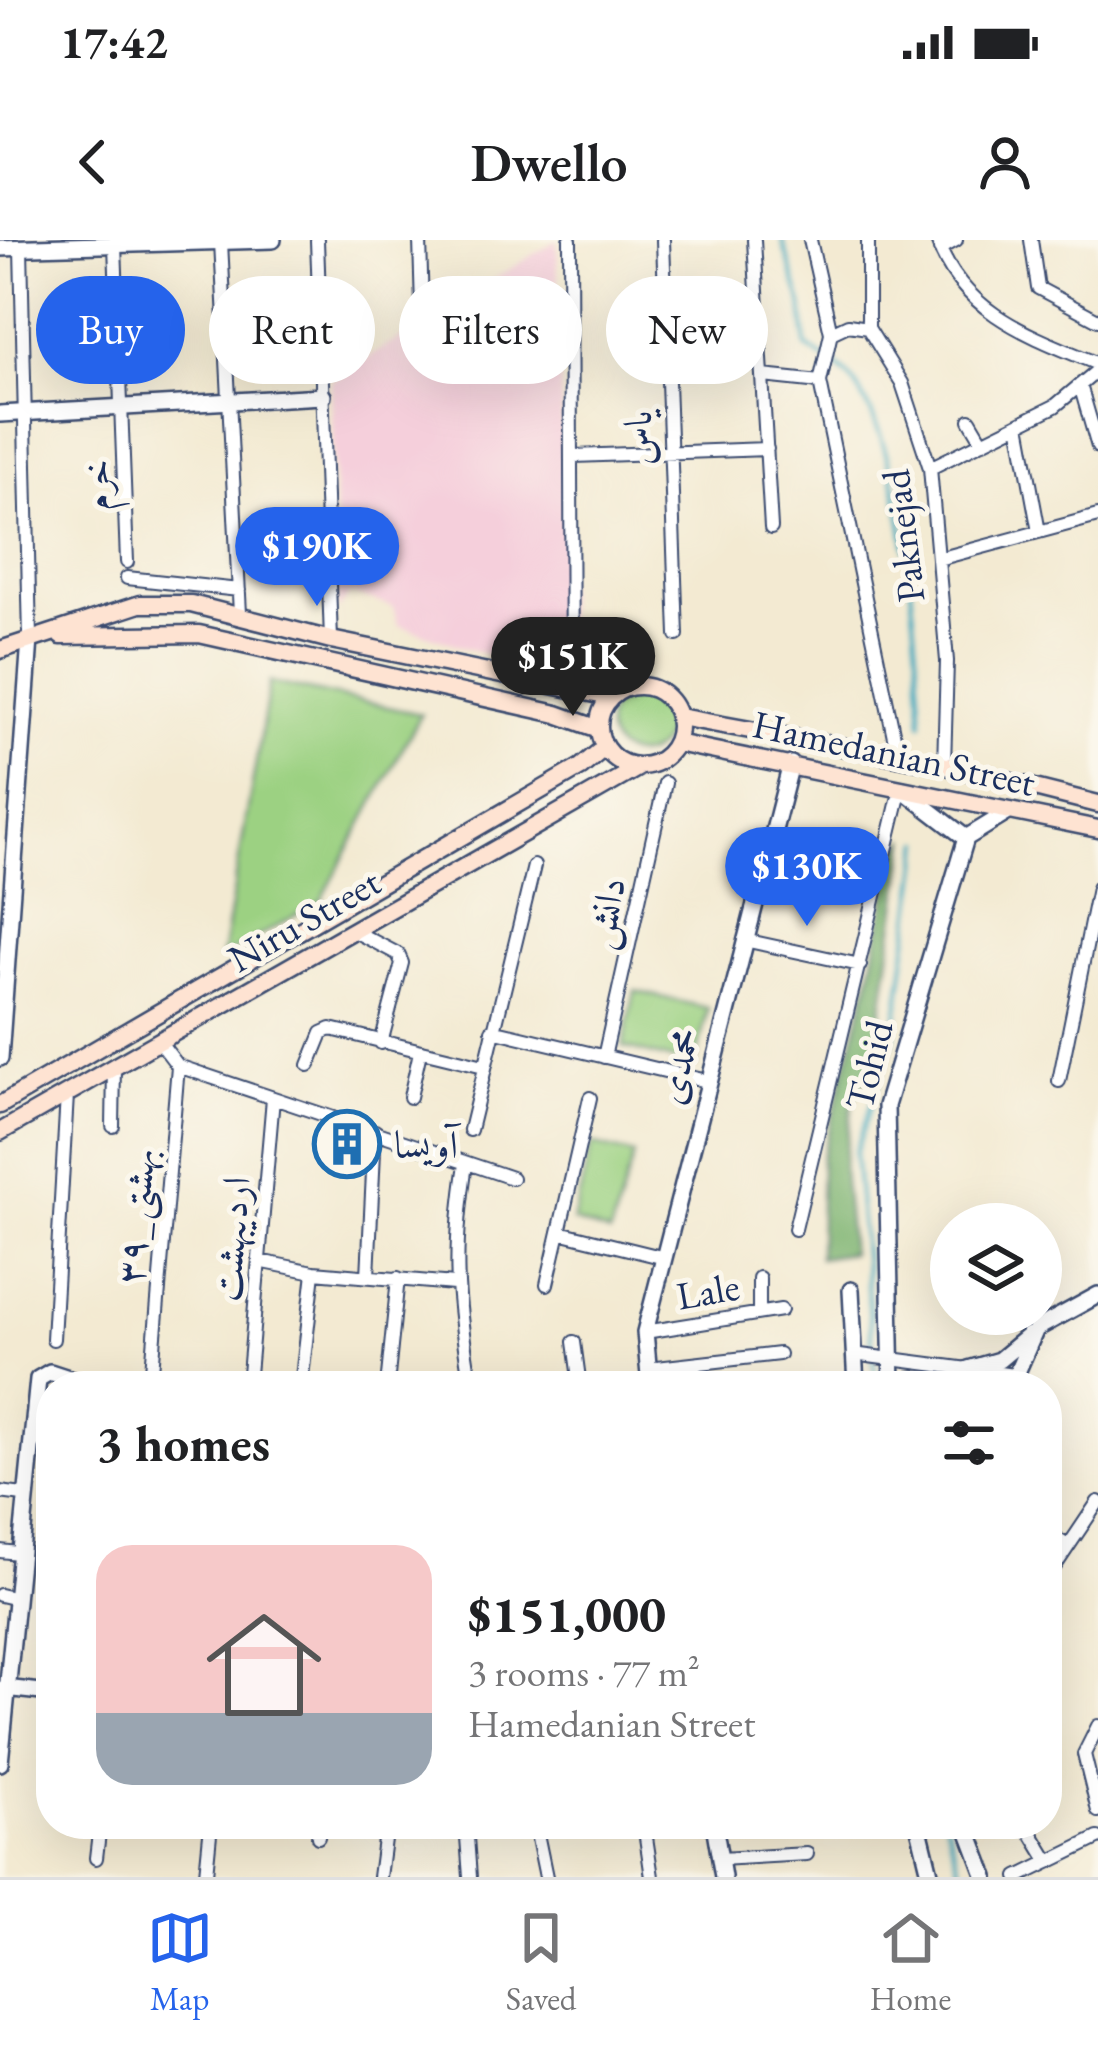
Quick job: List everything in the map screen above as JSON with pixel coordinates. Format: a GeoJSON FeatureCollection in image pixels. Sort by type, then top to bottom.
{"type":"FeatureCollection","features":[{"type":"Feature","properties":{"kind":"main road"},"geometry":{"type":"LineString","coordinates":[[0,650],[140,604],[191,604],[331,640],[572,691],[610,697],[632,686],[656,688],[679,717],[676,743],[662,760],[627,765],[605,747],[598,729],[610,697]]}},
{"type":"Feature","properties":{"kind":"main road"},"geometry":{"type":"LineString","coordinates":[[30,638],[128,631],[200,634],[557,715],[598,729]]}},
{"type":"Feature","properties":{"kind":"main road","name":"Hamedanian Street"},"geometry":{"type":"LineString","coordinates":[[679,717],[898,756],[1098,804]]}},
{"type":"Feature","properties":{"kind":"main road","name":"Hamedanian Street"},"geometry":{"type":"LineString","coordinates":[[676,743],[791,764],[899,794],[1098,829]]}},
{"type":"Feature","properties":{"kind":"main road","name":"Niru Street"},"geometry":{"type":"LineString","coordinates":[[2,1120],[581,767],[605,747]]}},
{"type":"Feature","properties":{"kind":"main road","name":"Niru Street"},"geometry":{"type":"LineString","coordinates":[[2,1120],[67,1095],[641,766]]}},
{"type":"Feature","properties":{"kind":"main road"},"geometry":{"type":"LineString","coordinates":[[581,767],[593,792]]}},
{"type":"Feature","properties":{"kind":"street"},"geometry":{"type":"LineString","coordinates":[[0,248],[274,240]]}},
{"type":"Feature","properties":{"kind":"street"},"geometry":{"type":"LineString","coordinates":[[317,240],[331,640]]}},
{"type":"Feature","properties":{"kind":"street"},"geometry":{"type":"LineString","coordinates":[[420,240],[421,276]]}},
{"type":"Feature","properties":{"kind":"street"},"geometry":{"type":"LineString","coordinates":[[570,240],[572,691]]}},
{"type":"Feature","properties":{"kind":"street","name":"یاس"},"geometry":{"type":"LineString","coordinates":[[663,240],[677,635]]}},
{"type":"Feature","properties":{"kind":"street"},"geometry":{"type":"LineString","coordinates":[[754,240],[756,276]]}},
{"type":"Feature","properties":{"kind":"street"},"geometry":{"type":"LineString","coordinates":[[810,240],[829,339],[821,379],[898,756]]}},
{"type":"Feature","properties":{"kind":"street"},"geometry":{"type":"LineString","coordinates":[[829,339],[848,325],[868,328],[868,240]]}},
{"type":"Feature","properties":{"kind":"street"},"geometry":{"type":"LineString","coordinates":[[956,240],[939,245],[974,302],[1093,376]]}},
{"type":"Feature","properties":{"kind":"street"},"geometry":{"type":"LineString","coordinates":[[1030,240],[1038,288],[1098,320]]}},
{"type":"Feature","properties":{"kind":"street"},"geometry":{"type":"LineString","coordinates":[[221,242],[240,614]]}},
{"type":"Feature","properties":{"kind":"street","name":"خرم"},"geometry":{"type":"LineString","coordinates":[[115,245],[127,562]]}},
{"type":"Feature","properties":{"kind":"street"},"geometry":{"type":"LineString","coordinates":[[0,1058],[5,877],[30,638],[21,248]]}},
{"type":"Feature","properties":{"kind":"street","name":"Paknejad"},"geometry":{"type":"LineString","coordinates":[[868,328],[902,383],[930,469],[946,661],[944,766]]}},
{"type":"Feature","properties":{"kind":"street"},"geometry":{"type":"LineString","coordinates":[[768,376],[821,379]]}},
{"type":"Feature","properties":{"kind":"street"},"geometry":{"type":"LineString","coordinates":[[930,469],[1018,424],[1093,376]]}},
{"type":"Feature","properties":{"kind":"street"},"geometry":{"type":"LineString","coordinates":[[1093,376],[1098,447]]}},
{"type":"Feature","properties":{"kind":"street"},"geometry":{"type":"LineString","coordinates":[[763,384],[771,528]]}},
{"type":"Feature","properties":{"kind":"street"},"geometry":{"type":"LineString","coordinates":[[0,414],[323,396]]}},
{"type":"Feature","properties":{"kind":"street"},"geometry":{"type":"LineString","coordinates":[[970,420],[982,442]]}},
{"type":"Feature","properties":{"kind":"street"},"geometry":{"type":"LineString","coordinates":[[1018,424],[1040,532]]}},
{"type":"Feature","properties":{"kind":"street"},"geometry":{"type":"LineString","coordinates":[[574,456],[767,449]]}},
{"type":"Feature","properties":{"kind":"street"},"geometry":{"type":"LineString","coordinates":[[938,560],[1098,516]]}},
{"type":"Feature","properties":{"kind":"street"},"geometry":{"type":"LineString","coordinates":[[128,578],[239,590]]}},
{"type":"Feature","properties":{"kind":"street","name":"محمدی"},"geometry":{"type":"LineString","coordinates":[[648,1371],[645,1332],[791,764]]}},
{"type":"Feature","properties":{"kind":"street","name":"دانش"},"geometry":{"type":"LineString","coordinates":[[604,1057],[664,783]]}},
{"type":"Feature","properties":{"kind":"street"},"geometry":{"type":"LineString","coordinates":[[795,1229],[899,794],[966,838],[1010,811]]}},
{"type":"Feature","properties":{"kind":"street","name":"Tohid"},"geometry":{"type":"LineString","coordinates":[[881,1371],[871,1357],[886,1106],[966,838]]}},
{"type":"Feature","properties":{"kind":"street"},"geometry":{"type":"LineString","coordinates":[[470,1130],[534,866]]}},
{"type":"Feature","properties":{"kind":"street"},"geometry":{"type":"LineString","coordinates":[[1059,1081],[1098,888]]}},
{"type":"Feature","properties":{"kind":"street"},"geometry":{"type":"LineString","coordinates":[[352,931],[401,958],[381,1043]]}},
{"type":"Feature","properties":{"kind":"street"},"geometry":{"type":"LineString","coordinates":[[744,940],[860,965]]}},
{"type":"Feature","properties":{"kind":"street"},"geometry":{"type":"LineString","coordinates":[[309,1065],[325,1030],[484,1066]]}},
{"type":"Feature","properties":{"kind":"street"},"geometry":{"type":"LineString","coordinates":[[492,1030],[707,1081]]}},
{"type":"Feature","properties":{"kind":"street"},"geometry":{"type":"LineString","coordinates":[[159,1041],[178,1066],[512,1178]]}},
{"type":"Feature","properties":{"kind":"street"},"geometry":{"type":"LineString","coordinates":[[410,1097],[421,1052]]}},
{"type":"Feature","properties":{"kind":"street","name":"۳۹_بهشتی"},"geometry":{"type":"LineString","coordinates":[[152,1371],[178,1066]]}},
{"type":"Feature","properties":{"kind":"street"},"geometry":{"type":"LineString","coordinates":[[113,1126],[114,1067]]}},
{"type":"Feature","properties":{"kind":"street"},"geometry":{"type":"LineString","coordinates":[[53,1339],[67,1095]]}},
{"type":"Feature","properties":{"kind":"street","name":"اردیبهشت"},"geometry":{"type":"LineString","coordinates":[[249,1371],[273,1098]]}},
{"type":"Feature","properties":{"kind":"street"},"geometry":{"type":"LineString","coordinates":[[547,1284],[590,1098]]}},
{"type":"Feature","properties":{"kind":"street"},"geometry":{"type":"LineString","coordinates":[[368,1276],[375,1131]]}},
{"type":"Feature","properties":{"kind":"street"},"geometry":{"type":"LineString","coordinates":[[466,1164],[454,1241],[454,1284],[468,1371]]}},
{"type":"Feature","properties":{"kind":"street"},"geometry":{"type":"LineString","coordinates":[[559,1232],[665,1258]]}},
{"type":"Feature","properties":{"kind":"street"},"geometry":{"type":"LineString","coordinates":[[259,1261],[314,1272],[454,1284]]}},
{"type":"Feature","properties":{"kind":"street"},"geometry":{"type":"LineString","coordinates":[[303,1371],[314,1272]]}},
{"type":"Feature","properties":{"kind":"street"},"geometry":{"type":"LineString","coordinates":[[389,1371],[398,1278]]}},
{"type":"Feature","properties":{"kind":"street"},"geometry":{"type":"LineString","coordinates":[[759,1278],[759,1312]]}},
{"type":"Feature","properties":{"kind":"street"},"geometry":{"type":"LineString","coordinates":[[851,1290],[871,1357],[864,1371]]}},
{"type":"Feature","properties":{"kind":"street"},"geometry":{"type":"LineString","coordinates":[[1062,1315],[1098,1295]]}},
{"type":"Feature","properties":{"kind":"street","name":"Lale"},"geometry":{"type":"LineString","coordinates":[[645,1332],[781,1310]]}},
{"type":"Feature","properties":{"kind":"street"},"geometry":{"type":"LineString","coordinates":[[968,1369],[999,1360],[1029,1335]]}},
{"type":"Feature","properties":{"kind":"street"},"geometry":{"type":"LineString","coordinates":[[1016,1371],[1033,1335]]}},
{"type":"Feature","properties":{"kind":"street"},"geometry":{"type":"LineString","coordinates":[[574,1342],[578,1371]]}},
{"type":"Feature","properties":{"kind":"street"},"geometry":{"type":"LineString","coordinates":[[687,1371],[779,1354]]}},
{"type":"Feature","properties":{"kind":"street"},"geometry":{"type":"LineString","coordinates":[[871,1357],[976,1371]]}},
{"type":"Feature","properties":{"kind":"street"},"geometry":{"type":"LineString","coordinates":[[0,1763],[9,1552],[36,1416]]}},
{"type":"Feature","properties":{"kind":"street"},"geometry":{"type":"LineString","coordinates":[[0,1492],[23,1495]]}},
{"type":"Feature","properties":{"kind":"street"},"geometry":{"type":"LineString","coordinates":[[1062,1550],[1098,1502]]}},
{"type":"Feature","properties":{"kind":"street"},"geometry":{"type":"LineString","coordinates":[[2,1688],[36,1691]]}},
{"type":"Feature","properties":{"kind":"street"},"geometry":{"type":"LineString","coordinates":[[1098,1726],[1084,1754],[1098,1810]]}},
{"type":"Feature","properties":{"kind":"street"},"geometry":{"type":"LineString","coordinates":[[1018,1877],[1098,1838]]}},
{"type":"Feature","properties":{"kind":"street"},"geometry":{"type":"LineString","coordinates":[[96,1858],[98,1839]]}},
{"type":"Feature","properties":{"kind":"street"},"geometry":{"type":"LineString","coordinates":[[206,1874],[210,1839]]}},
{"type":"Feature","properties":{"kind":"street"},"geometry":{"type":"LineString","coordinates":[[379,1877],[384,1839]]}},
{"type":"Feature","properties":{"kind":"street"},"geometry":{"type":"LineString","coordinates":[[467,1839],[470,1877]]}},
{"type":"Feature","properties":{"kind":"street"},"geometry":{"type":"LineString","coordinates":[[538,1839],[546,1877]]}},
{"type":"Feature","properties":{"kind":"street"},"geometry":{"type":"LineString","coordinates":[[646,1839],[652,1877]]}},
{"type":"Feature","properties":{"kind":"street"},"geometry":{"type":"LineString","coordinates":[[717,1839],[723,1877]]}},
{"type":"Feature","properties":{"kind":"street"},"geometry":{"type":"LineString","coordinates":[[922,1839],[931,1877]]}},
{"type":"Feature","properties":{"kind":"street"},"geometry":{"type":"LineString","coordinates":[[972,1839],[986,1877]]}},
{"type":"Feature","properties":{"kind":"street"},"geometry":{"type":"LineString","coordinates":[[1035,1839],[1049,1862]]}},
{"type":"Feature","properties":{"kind":"street"},"geometry":{"type":"LineString","coordinates":[[720,1859],[807,1854]]}},
{"type":"Feature","properties":{"kind":"shaded area"},"geometry":{"type":"Polygon","coordinates":[[[557,240],[558,276],[499,276],[557,240]]]}},
{"type":"Feature","properties":{"kind":"shaded area"},"geometry":{"type":"Polygon","coordinates":[[[399,339],[399,384],[560,384],[567,652],[545,631],[499,659],[398,625],[393,607],[350,593],[338,611],[331,384],[375,384],[375,354],[399,339]]]}},
{"type":"Feature","properties":{"kind":"green space"},"geometry":{"type":"Polygon","coordinates":[[[270,682],[421,714],[321,901],[222,957],[270,682]]]}},
{"type":"Feature","properties":{"kind":"green space"},"geometry":{"type":"Polygon","coordinates":[[[637,695],[658,704],[667,725],[658,746],[637,755],[616,746],[607,725],[616,704],[637,695]]]}},
{"type":"Feature","properties":{"kind":"green space"},"geometry":{"type":"Polygon","coordinates":[[[907,838],[875,1058],[853,1102],[843,1169],[851,1253],[819,1258],[821,1159],[869,982],[895,854],[907,838]]]}},
{"type":"Feature","properties":{"kind":"green space"},"geometry":{"type":"Polygon","coordinates":[[[635,991],[708,1008],[695,1066],[623,1047],[635,991]]]}},
{"type":"Feature","properties":{"kind":"green space"},"geometry":{"type":"Polygon","coordinates":[[[592,1144],[634,1155],[610,1234],[573,1221],[592,1144]]]}},
{"type":"Feature","properties":{"kind":"waterway"},"geometry":{"type":"LineString","coordinates":[[782,240],[802,304],[806,347],[851,379],[885,450],[905,543],[922,722]]}},
{"type":"Feature","properties":{"kind":"waterway"},"geometry":{"type":"LineString","coordinates":[[875,1371],[855,1153],[894,1038],[922,842]]}},
{"type":"Feature","properties":{"kind":"waterway"},"geometry":{"type":"LineString","coordinates":[[951,1839],[963,1877]]}},
{"type":"Feature","properties":{"kind":"place","name":"آویسا"},"geometry":{"type":"Point","coordinates":[347,1144]}}]}
